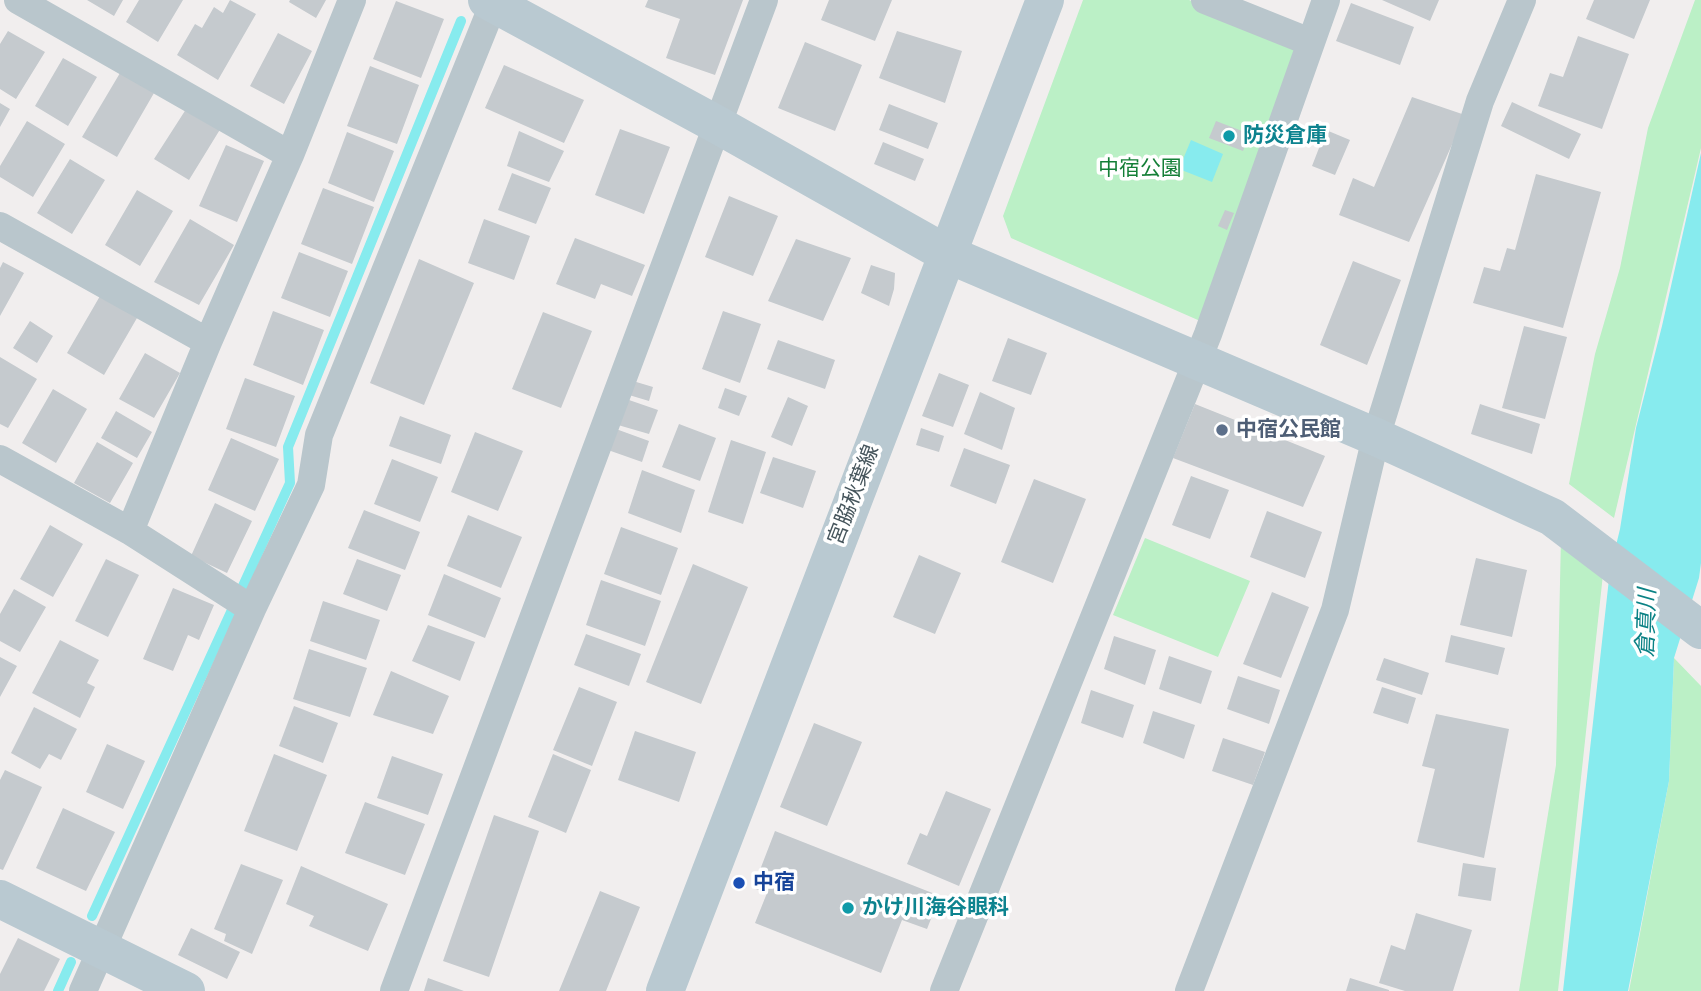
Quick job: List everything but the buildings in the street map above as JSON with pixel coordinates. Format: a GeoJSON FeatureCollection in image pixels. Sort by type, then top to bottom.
{"type":"FeatureCollection","features":[{"type":"Feature","properties":{"kind":"street"},"geometry":{"type":"LineString","coordinates":[[18,0],[290,155]]}},
{"type":"Feature","properties":{"kind":"street"},"geometry":{"type":"LineString","coordinates":[[130,531],[208,342],[290,155],[352,0]]}},
{"type":"Feature","properties":{"kind":"street"},"geometry":{"type":"LineString","coordinates":[[394,991],[764,0]]}},
{"type":"Feature","properties":{"kind":"street","name":"宮脇秋葉線"},"geometry":{"type":"LineString","coordinates":[[665,991],[1045,0]]}},
{"type":"Feature","properties":{"kind":"street"},"geometry":{"type":"LineString","coordinates":[[1205,0],[1310,42]]}},
{"type":"Feature","properties":{"kind":"street"},"geometry":{"type":"LineString","coordinates":[[944,991],[1197,360],[1326,0]]}},
{"type":"Feature","properties":{"kind":"street"},"geometry":{"type":"LineString","coordinates":[[1189,991],[1335,610],[1376,437],[1480,101],[1521,0]]}},
{"type":"Feature","properties":{"kind":"street"},"geometry":{"type":"LineString","coordinates":[[83,991],[252,609],[311,485],[318,435],[492,1],[947,254],[1376,437],[1552,517],[1701,630]]}},
{"type":"Feature","properties":{"kind":"street"},"geometry":{"type":"LineString","coordinates":[[0,226],[208,342]]}},
{"type":"Feature","properties":{"kind":"street"},"geometry":{"type":"LineString","coordinates":[[0,460],[130,531],[252,609]]}},
{"type":"Feature","properties":{"kind":"street"},"geometry":{"type":"LineString","coordinates":[[0,899],[186,991]]}},
{"type":"Feature","properties":{"kind":"green space","name":"中宿公園"},"geometry":{"type":"Polygon","coordinates":[[[1083,0],[1189,0],[1300,44],[1207,324],[1011,238],[1003,216],[1083,0]]]}},
{"type":"Feature","properties":{"kind":"green space"},"geometry":{"type":"Polygon","coordinates":[[[1695,0],[1701,0],[1701,148],[1614,518],[1569,484],[1595,354],[1620,268],[1648,128],[1695,0]]]}},
{"type":"Feature","properties":{"kind":"green space"},"geometry":{"type":"Polygon","coordinates":[[[1561,537],[1604,565],[1558,991],[1519,991],[1556,765],[1561,537]]]}},
{"type":"Feature","properties":{"kind":"green space"},"geometry":{"type":"Polygon","coordinates":[[[1145,538],[1250,581],[1218,657],[1113,615],[1145,538]]]}},
{"type":"Feature","properties":{"kind":"green space"},"geometry":{"type":"Polygon","coordinates":[[[1674,658],[1701,686],[1701,991],[1629,991],[1669,781],[1674,658]]]}},
{"type":"Feature","properties":{"kind":"water"},"geometry":{"type":"Polygon","coordinates":[[[1191,140],[1223,154],[1212,182],[1179,169],[1191,140]]]}},
{"type":"Feature","properties":{"kind":"water","name":"倉真川"},"geometry":{"type":"Polygon","coordinates":[[[1701,153],[1701,563],[1699,578],[1674,658],[1669,781],[1628,991],[1563,991],[1610,570],[1620,529],[1636,428],[1701,153]]]}},
{"type":"Feature","properties":{"kind":"waterway"},"geometry":{"type":"LineString","coordinates":[[92,916],[290,483],[288,447],[461,21]]}},
{"type":"Feature","properties":{"kind":"waterway"},"geometry":{"type":"LineString","coordinates":[[58,991],[71,962]]}},
{"type":"Feature","properties":{"kind":"place","name":"防災倉庫"},"geometry":{"type":"Point","coordinates":[1229,136]}},
{"type":"Feature","properties":{"kind":"place","name":"中宿公民館"},"geometry":{"type":"Point","coordinates":[1222,430]}},
{"type":"Feature","properties":{"kind":"place","name":"中宿"},"geometry":{"type":"Point","coordinates":[739,883]}},
{"type":"Feature","properties":{"kind":"place","name":"かけ川海谷眼科"},"geometry":{"type":"Point","coordinates":[848,908]}}]}
